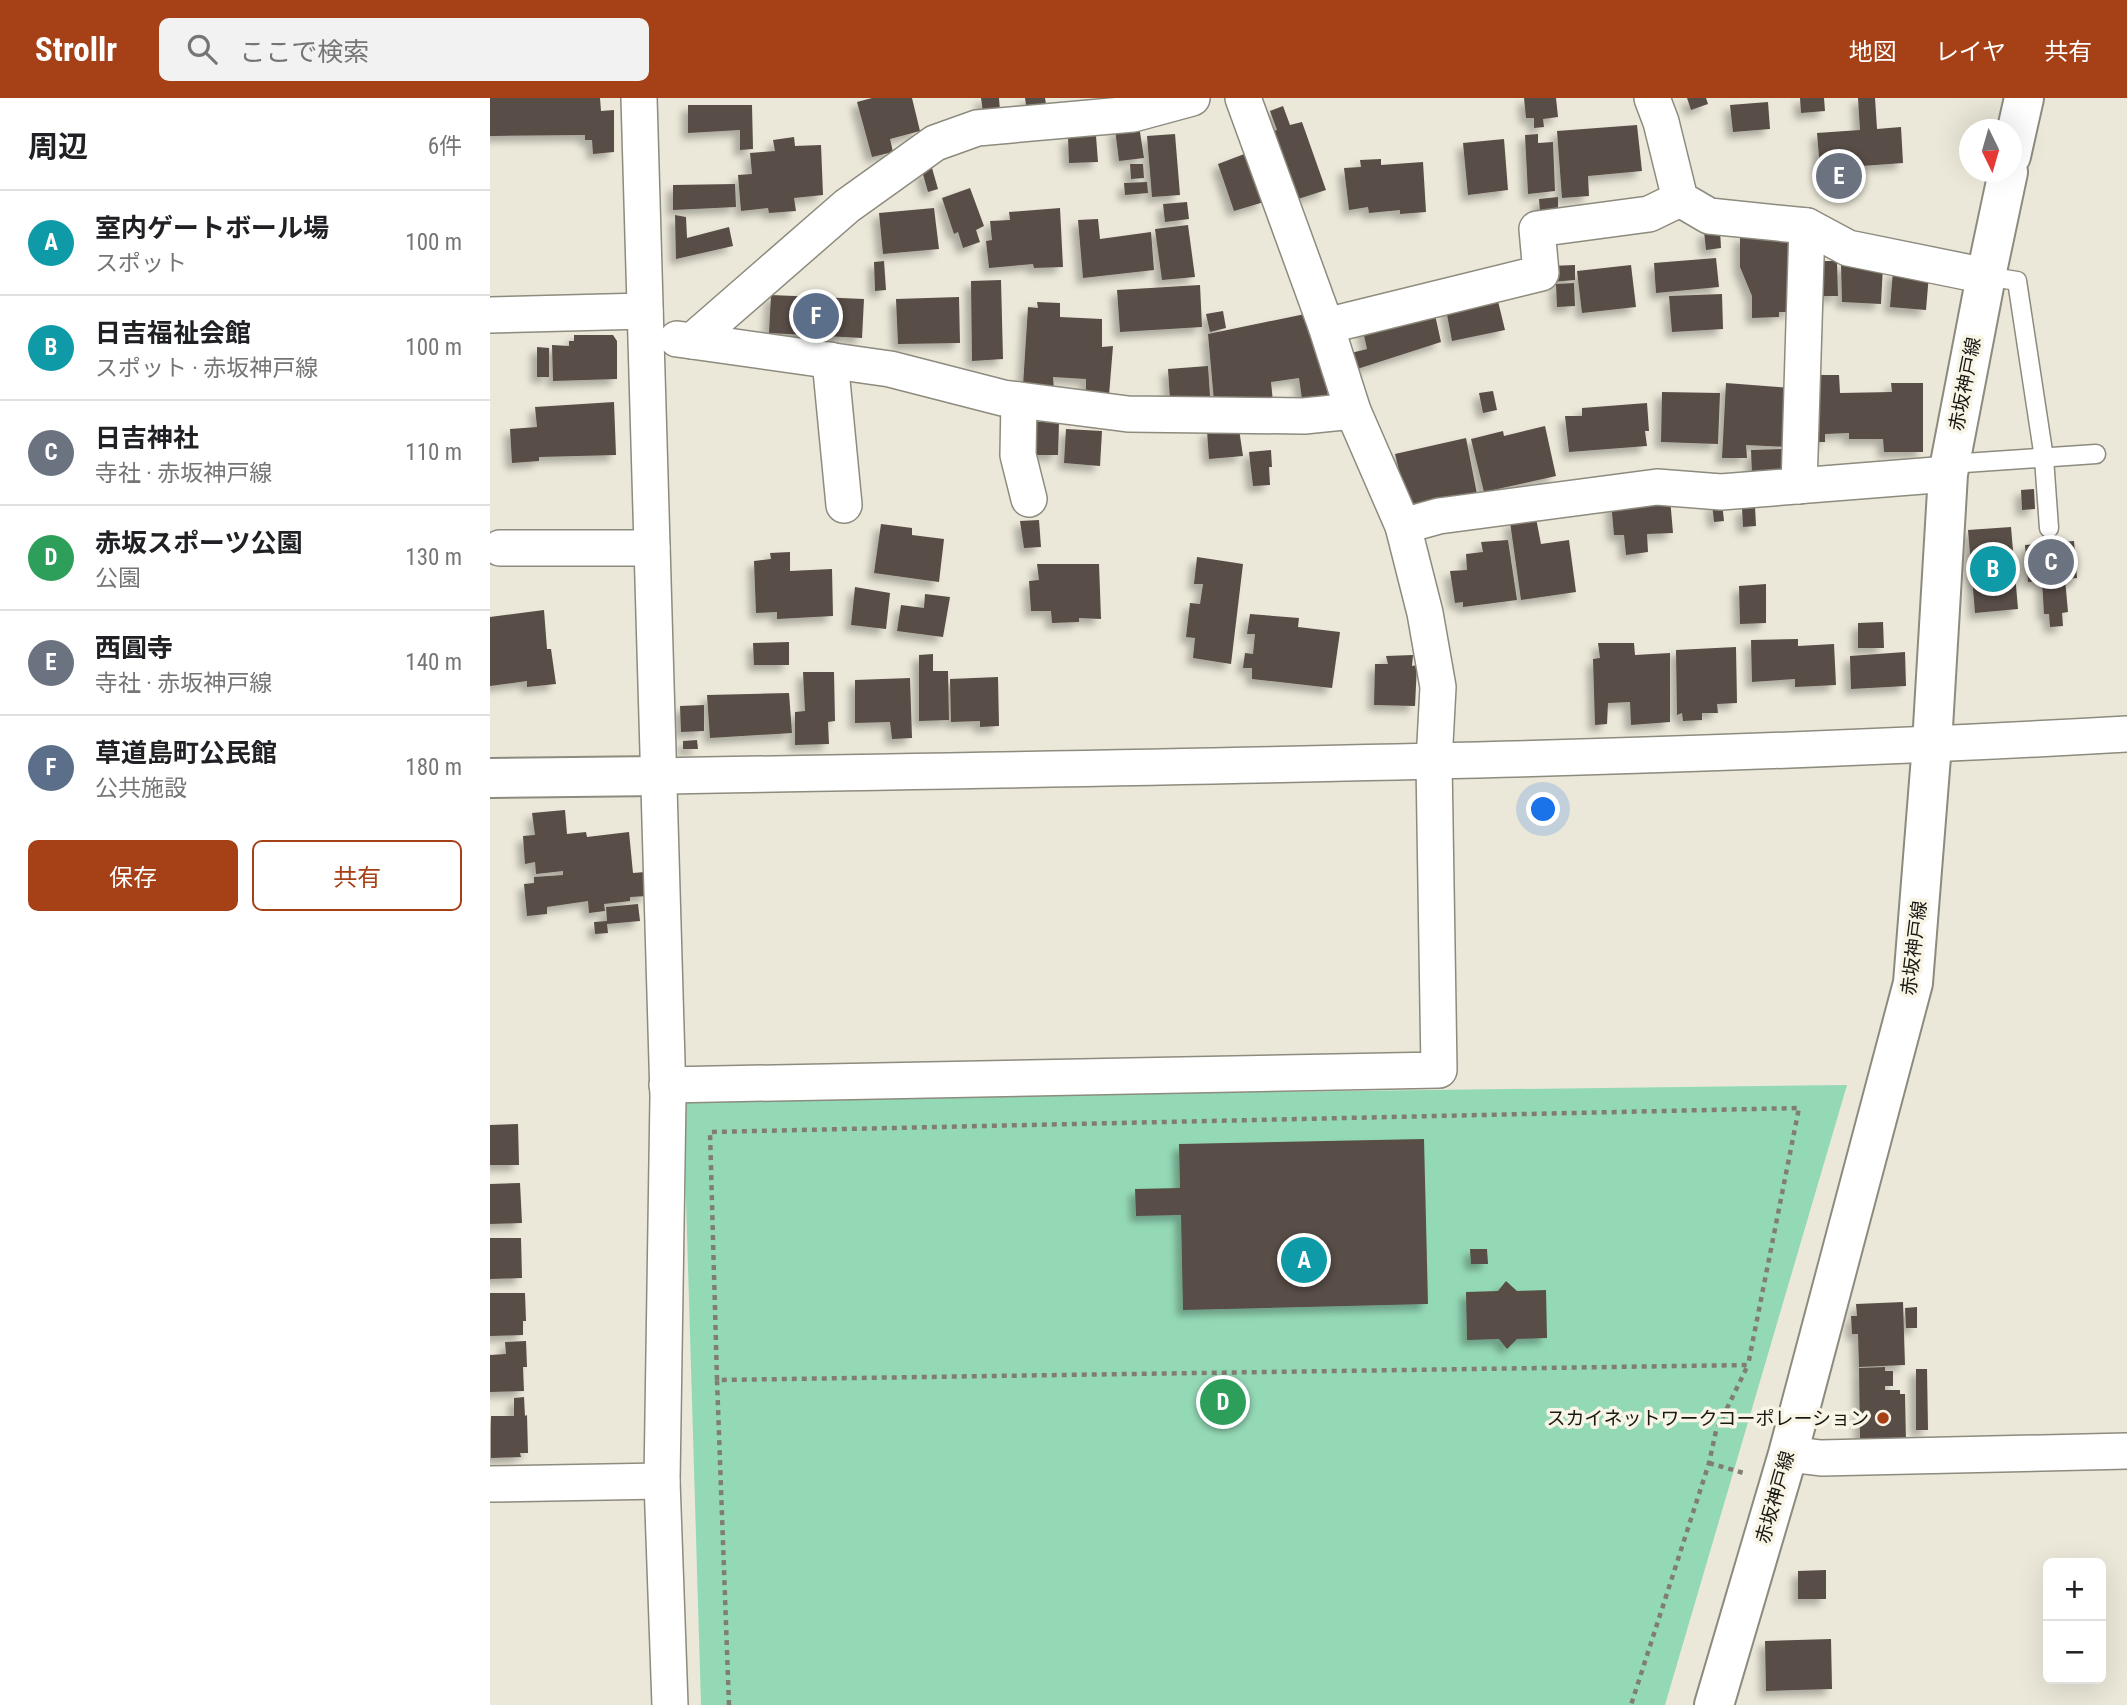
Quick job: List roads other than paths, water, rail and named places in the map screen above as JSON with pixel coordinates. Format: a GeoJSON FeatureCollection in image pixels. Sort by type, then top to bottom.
{"type":"FeatureCollection","features":[{"type":"Feature","properties":{"kind":"main road"},"geometry":{"type":"LineString","coordinates":[[2019,119],[2024,98]]}},
{"type":"Feature","properties":{"kind":"main road","name":"赤坂神戸線"},"geometry":{"type":"LineString","coordinates":[[1714,1705],[1788,1454],[1913,983],[1932,744],[1949,469],[2006,182]]}},
{"type":"Feature","properties":{"kind":"main road"},"geometry":{"type":"LineString","coordinates":[[490,778],[659,776]]}},
{"type":"Feature","properties":{"kind":"street"},"geometry":{"type":"LineString","coordinates":[[639,98],[667,1085],[662,1481],[670,1705]]}},
{"type":"Feature","properties":{"kind":"street"},"geometry":{"type":"LineString","coordinates":[[692,341],[847,206],[935,143],[977,128],[1133,114],[1192,98]]}},
{"type":"Feature","properties":{"kind":"street"},"geometry":{"type":"LineString","coordinates":[[667,1085],[1439,1070],[1434,762],[1438,687],[1425,613],[1403,526],[1353,411],[1326,326],[1243,98]]}},
{"type":"Feature","properties":{"kind":"street"},"geometry":{"type":"LineString","coordinates":[[1652,98],[1661,122],[1680,199],[1709,216],[1807,226],[1848,248],[1986,276]]}},
{"type":"Feature","properties":{"kind":"street"},"geometry":{"type":"LineString","coordinates":[[1326,326],[1541,272],[1537,229],[1649,215],[1680,199]]}},
{"type":"Feature","properties":{"kind":"street"},"geometry":{"type":"LineString","coordinates":[[1799,486],[1807,226]]}},
{"type":"Feature","properties":{"kind":"street"},"geometry":{"type":"LineString","coordinates":[[490,315],[645,323],[692,341],[890,369],[1003,398],[1128,414],[1304,416],[1353,411]]}},
{"type":"Feature","properties":{"kind":"street"},"geometry":{"type":"LineString","coordinates":[[830,360],[844,505]]}},
{"type":"Feature","properties":{"kind":"street"},"geometry":{"type":"LineString","coordinates":[[1019,400],[1018,455],[1029,499]]}},
{"type":"Feature","properties":{"kind":"street"},"geometry":{"type":"LineString","coordinates":[[1403,526],[1439,516],[1657,486],[1721,492],[1949,469]]}},
{"type":"Feature","properties":{"kind":"street"},"geometry":{"type":"LineString","coordinates":[[500,548],[652,548]]}},
{"type":"Feature","properties":{"kind":"street"},"geometry":{"type":"LineString","coordinates":[[659,776],[1434,762],[1932,744],[2127,734]]}},
{"type":"Feature","properties":{"kind":"street"},"geometry":{"type":"LineString","coordinates":[[1788,1454],[1821,1458],[2127,1451]]}},
{"type":"Feature","properties":{"kind":"street"},"geometry":{"type":"LineString","coordinates":[[490,1483],[662,1481]]}},
{"type":"Feature","properties":{"kind":"lane"},"geometry":{"type":"LineString","coordinates":[[1986,276],[2017,281],[2044,458],[2049,528]]}},
{"type":"Feature","properties":{"kind":"lane"},"geometry":{"type":"LineString","coordinates":[[1949,469],[2096,454]]}},
{"type":"Feature","properties":{"kind":"place","name":"西圓寺"},"geometry":{"type":"Point","coordinates":[1839,176]}},
{"type":"Feature","properties":{"kind":"place","name":"草道島町公民館"},"geometry":{"type":"Point","coordinates":[816,316]}},
{"type":"Feature","properties":{"kind":"place","name":"日吉神社"},"geometry":{"type":"Point","coordinates":[2051,562]}},
{"type":"Feature","properties":{"kind":"place","name":"日吉福祉会館"},"geometry":{"type":"Point","coordinates":[1993,569]}},
{"type":"Feature","properties":{"kind":"place","name":"室内ゲートボール場"},"geometry":{"type":"Point","coordinates":[1304,1260]}},
{"type":"Feature","properties":{"kind":"place","name":"赤坂スポーツ公園"},"geometry":{"type":"Point","coordinates":[1223,1402]}},
{"type":"Feature","properties":{"kind":"place","name":"スカイネットワークコーポレーション"},"geometry":{"type":"Point","coordinates":[1883,1418]}}]}
